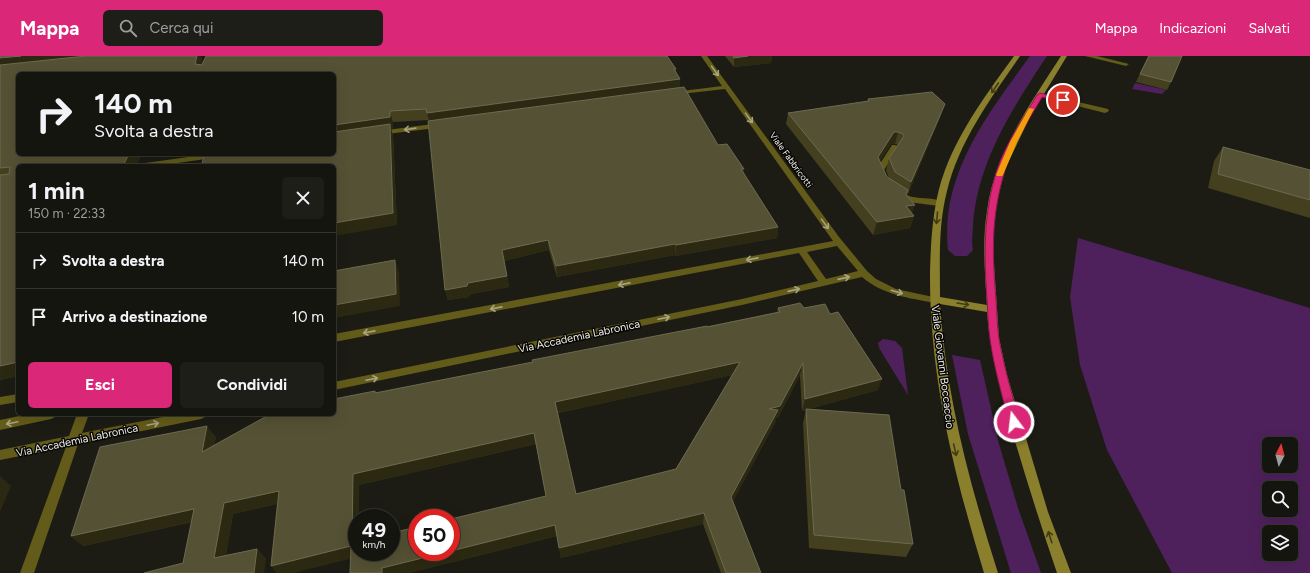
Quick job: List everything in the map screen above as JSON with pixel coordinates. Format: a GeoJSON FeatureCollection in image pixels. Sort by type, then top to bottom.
{"type":"FeatureCollection","features":[{"type":"Feature","properties":{"kind":"main road","name":"Viale Giovanni Boccaccio"},"geometry":{"type":"LineString","coordinates":[[991,573],[966,494],[954,447],[939,348],[935,300],[935,258],[938,203],[949,169],[967,133],[1017,56]]}},
{"type":"Feature","properties":{"kind":"main road"},"geometry":{"type":"LineString","coordinates":[[1064,56],[1013,142],[1001,169],[997,183],[989,230],[991,309],[998,358],[1014,422],[1042,512],[1064,573]]}},
{"type":"Feature","properties":{"kind":"main road"},"geometry":{"type":"LineString","coordinates":[[935,300],[991,309]]}},
{"type":"Feature","properties":{"kind":"street","name":"Viale Fabbricotti"},"geometry":{"type":"LineString","coordinates":[[704,56],[838,242],[864,274],[873,281],[894,292],[935,300]]}},
{"type":"Feature","properties":{"kind":"street"},"geometry":{"type":"LineString","coordinates":[[1088,56],[1126,64]]}},
{"type":"Feature","properties":{"kind":"street"},"geometry":{"type":"LineString","coordinates":[[663,95],[726,87]]}},
{"type":"Feature","properties":{"kind":"street"},"geometry":{"type":"LineString","coordinates":[[1040,95],[1105,111]]}},
{"type":"Feature","properties":{"kind":"street"},"geometry":{"type":"LineString","coordinates":[[373,134],[452,124]]}},
{"type":"Feature","properties":{"kind":"street"},"geometry":{"type":"LineString","coordinates":[[895,147],[880,170],[889,188],[908,199],[938,203]]}},
{"type":"Feature","properties":{"kind":"street"},"geometry":{"type":"LineString","coordinates":[[150,164],[209,156]]}},
{"type":"Feature","properties":{"kind":"street"},"geometry":{"type":"LineString","coordinates":[[336,338],[838,242]]}},
{"type":"Feature","properties":{"kind":"street"},"geometry":{"type":"LineString","coordinates":[[801,250],[824,283]]}},
{"type":"Feature","properties":{"kind":"street","name":"Via Accademia Labronica"},"geometry":{"type":"LineString","coordinates":[[336,386],[742,302],[864,274]]}},
{"type":"Feature","properties":{"kind":"street"},"geometry":{"type":"LineString","coordinates":[[0,401],[16,398]]}},
{"type":"Feature","properties":{"kind":"street"},"geometry":{"type":"LineString","coordinates":[[0,425],[42,416]]}},
{"type":"Feature","properties":{"kind":"street"},"geometry":{"type":"LineString","coordinates":[[27,573],[82,416]]}},
{"type":"Feature","properties":{"kind":"street","name":"Via Accademia Labronica"},"geometry":{"type":"LineString","coordinates":[[0,456],[191,416]]}},
{"type":"Feature","properties":{"kind":"shaded area"},"geometry":{"type":"Polygon","coordinates":[[[1030,56],[1047,56],[1010,116],[989,158],[981,180],[976,202],[972,241],[973,250],[967,256],[955,256],[948,250],[948,222],[952,196],[959,171],[970,146],[983,123],[1030,56]]]}},
{"type":"Feature","properties":{"kind":"shaded area"},"geometry":{"type":"Polygon","coordinates":[[[1135,83],[1166,90],[1162,94],[1132,89],[1135,83]]]}},
{"type":"Feature","properties":{"kind":"shaded area"},"geometry":{"type":"Polygon","coordinates":[[[1078,238],[1310,308],[1310,573],[1172,573],[1107,450],[1080,365],[1070,297],[1078,238]]]}},
{"type":"Feature","properties":{"kind":"shaded area"},"geometry":{"type":"Polygon","coordinates":[[[883,339],[895,341],[902,348],[908,395],[879,348],[878,343],[883,339]]]}},
{"type":"Feature","properties":{"kind":"shaded area"},"geometry":{"type":"Polygon","coordinates":[[[952,355],[980,360],[999,444],[1018,508],[1041,573],[1011,573],[968,434],[952,355]]]}},
{"type":"Feature","properties":{"kind":"building"},"geometry":{"type":"Polygon","coordinates":[[[0,56],[21,56],[0,58],[0,56]]]}},
{"type":"Feature","properties":{"kind":"building"},"geometry":{"type":"Polygon","coordinates":[[[86,56],[197,56],[195,64],[202,65],[206,56],[667,56],[676,69],[674,69],[680,79],[427,113],[426,109],[390,111],[390,117],[336,125],[336,72],[16,72],[16,156],[128,156],[124,164],[16,164],[16,362],[0,366],[0,175],[9,174],[10,167],[0,168],[0,65],[86,56]]]}},
{"type":"Feature","properties":{"kind":"building"},"geometry":{"type":"Polygon","coordinates":[[[733,56],[748,56],[734,58],[733,56]]]}},
{"type":"Feature","properties":{"kind":"building"},"geometry":{"type":"Polygon","coordinates":[[[1149,56],[1182,56],[1171,82],[1140,74],[1149,56]]]}},
{"type":"Feature","properties":{"kind":"building"},"geometry":{"type":"Polygon","coordinates":[[[684,87],[718,145],[727,144],[744,169],[741,169],[778,227],[556,266],[548,240],[502,250],[507,276],[468,283],[467,286],[445,290],[428,121],[684,87]]]}},
{"type":"Feature","properties":{"kind":"building"},"geometry":{"type":"Polygon","coordinates":[[[932,92],[945,104],[911,182],[895,172],[889,158],[904,136],[903,134],[894,132],[878,157],[887,177],[908,190],[906,195],[915,205],[906,206],[914,216],[877,222],[788,113],[869,101],[868,99],[932,92]]]}},
{"type":"Feature","properties":{"kind":"building"},"geometry":{"type":"Polygon","coordinates":[[[390,124],[393,213],[336,223],[336,164],[202,164],[204,156],[336,156],[336,132],[390,124]]]}},
{"type":"Feature","properties":{"kind":"building"},"geometry":{"type":"Polygon","coordinates":[[[1223,147],[1310,170],[1310,200],[1218,174],[1223,147]]]}},
{"type":"Feature","properties":{"kind":"building"},"geometry":{"type":"Polygon","coordinates":[[[395,260],[396,294],[336,305],[336,271],[395,260]]]}},
{"type":"Feature","properties":{"kind":"building"},"geometry":{"type":"Polygon","coordinates":[[[800,303],[804,308],[825,304],[830,314],[838,312],[882,379],[805,399],[803,363],[780,406],[769,409],[778,410],[731,497],[761,573],[726,573],[704,513],[559,548],[555,525],[460,549],[460,517],[546,496],[534,433],[353,474],[352,509],[348,509],[348,547],[271,566],[279,491],[224,503],[214,558],[257,549],[254,573],[144,573],[183,563],[194,509],[71,536],[100,447],[207,426],[202,452],[265,416],[336,416],[336,399],[375,391],[375,393],[533,362],[532,360],[780,312],[778,308],[800,303]],[[740,362],[555,402],[576,494],[676,469],[740,362]]]}},
{"type":"Feature","properties":{"kind":"building"},"geometry":{"type":"Polygon","coordinates":[[[806,409],[889,415],[901,490],[904,490],[913,544],[814,535],[806,409]]]}},
{"type":"Feature","properties":{"kind":"building"},"geometry":{"type":"Polygon","coordinates":[[[408,529],[408,561],[410,561],[382,568],[382,573],[350,573],[350,561],[400,561],[400,531],[408,529]]]}},
{"type":"Feature","properties":{"kind":"slow traffic"},"geometry":{"type":"LineString","coordinates":[[999,175],[1013,142],[1031,109]]}},
{"type":"Feature","properties":{"kind":"route"},"geometry":{"type":"LineString","coordinates":[[1014,422],[994,338],[989,264],[989,230],[991,209],[1001,169],[1026,117],[1040,95],[1063,100]]}}]}
